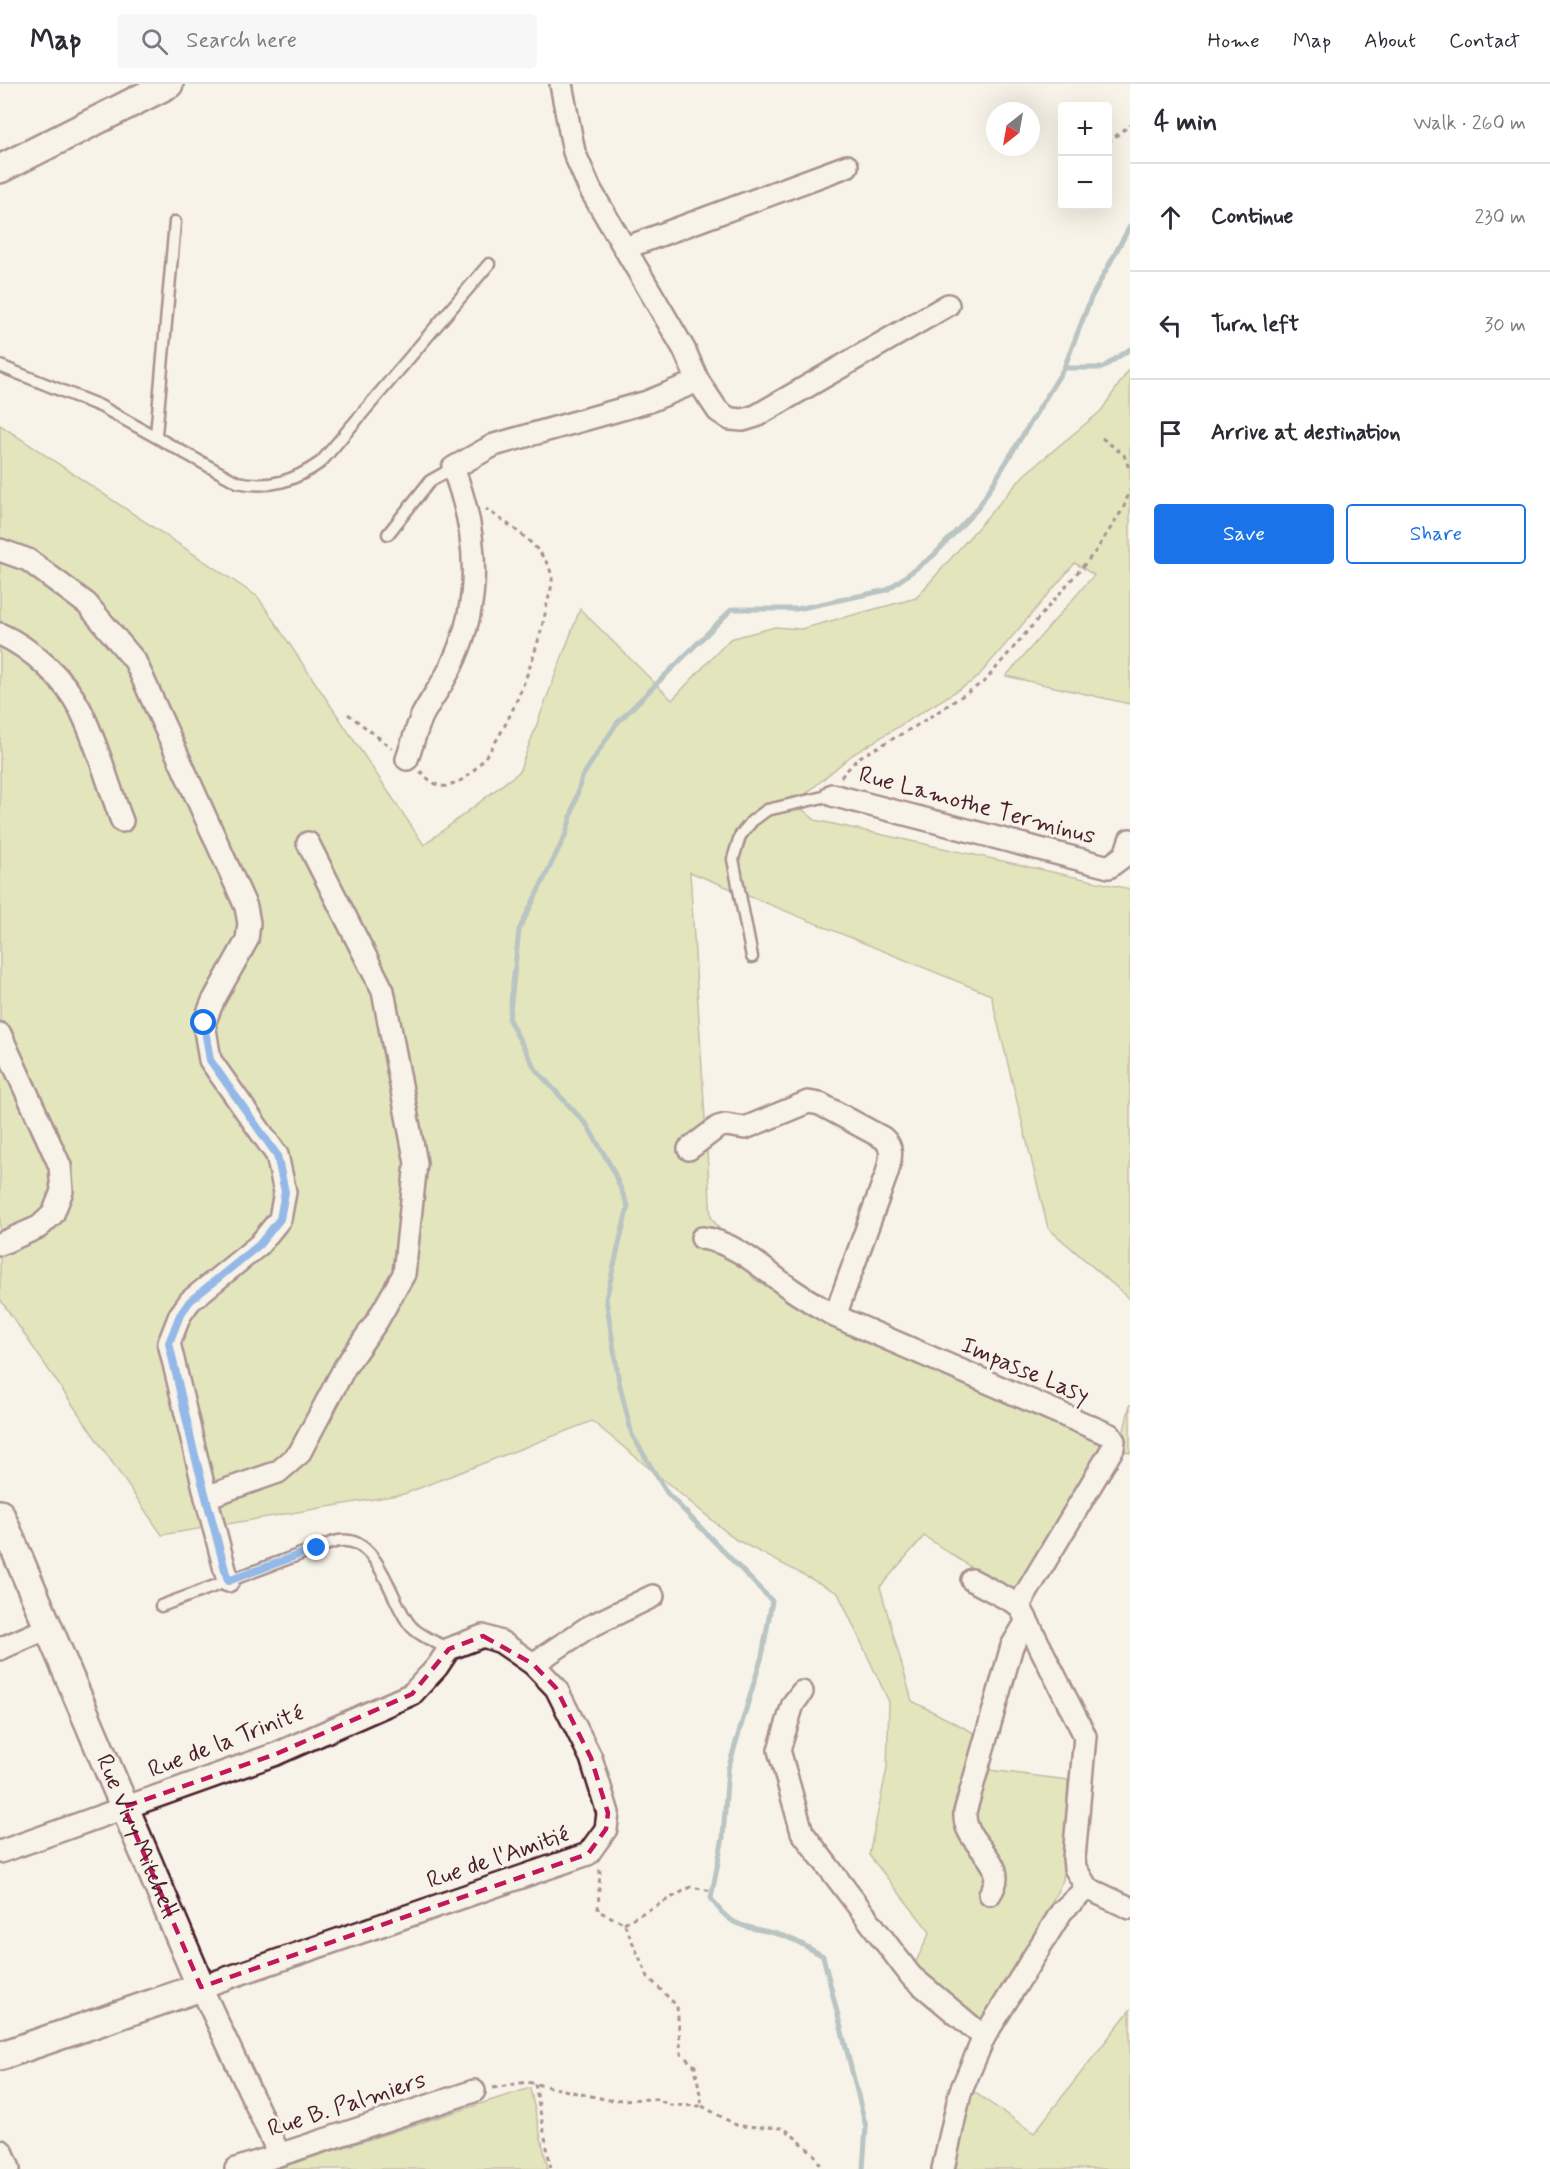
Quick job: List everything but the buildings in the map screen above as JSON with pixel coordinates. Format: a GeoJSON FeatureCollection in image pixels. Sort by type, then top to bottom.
{"type":"FeatureCollection","features":[{"type":"Feature","properties":{"kind":"street"},"geometry":{"type":"LineString","coordinates":[[0,169],[169,84]]}},
{"type":"Feature","properties":{"kind":"street"},"geometry":{"type":"LineString","coordinates":[[561,84],[574,152],[590,189],[684,349],[698,381],[718,411],[730,420],[743,420],[756,416],[948,305]]}},
{"type":"Feature","properties":{"kind":"street"},"geometry":{"type":"LineString","coordinates":[[625,248],[847,166]]}},
{"type":"Feature","properties":{"kind":"street"},"geometry":{"type":"LineString","coordinates":[[407,759],[422,717],[455,660],[467,621],[474,574],[472,530],[453,468],[494,445],[647,402],[698,381]]}},
{"type":"Feature","properties":{"kind":"street"},"geometry":{"type":"LineString","coordinates":[[0,550],[28,560],[87,604],[135,661],[246,907],[249,923],[247,940],[213,1001],[204,1023],[210,1060],[277,1155],[285,1192],[280,1219],[259,1245],[190,1301],[180,1315],[169,1343],[228,1581]]}},
{"type":"Feature","properties":{"kind":"street"},"geometry":{"type":"LineString","coordinates":[[0,634],[11,639],[50,669],[80,708],[122,821]]}},
{"type":"Feature","properties":{"kind":"street","name":"Rue Lamothe Terminus"},"geometry":{"type":"LineString","coordinates":[[832,795],[1109,867],[1125,855],[1130,840]]}},
{"type":"Feature","properties":{"kind":"street"},"geometry":{"type":"LineString","coordinates":[[206,1497],[278,1472],[299,1454],[345,1367],[377,1321],[404,1274],[416,1163],[383,991],[308,843]]}},
{"type":"Feature","properties":{"kind":"street"},"geometry":{"type":"LineString","coordinates":[[0,1034],[60,1166],[62,1191],[53,1214],[39,1227],[0,1244]]}},
{"type":"Feature","properties":{"kind":"street"},"geometry":{"type":"LineString","coordinates":[[690,1149],[718,1127],[745,1128],[808,1101],[820,1104],[889,1143],[891,1151],[887,1173],[835,1316],[718,1240],[702,1238]]}},
{"type":"Feature","properties":{"kind":"street","name":"Impasse Lasy"},"geometry":{"type":"LineString","coordinates":[[835,1316],[1110,1435],[1114,1441],[1113,1448],[1023,1613]]}},
{"type":"Feature","properties":{"kind":"street","name":"Rue Vivy Mitchell"},"geometry":{"type":"LineString","coordinates":[[0,1514],[201,1987],[279,2154]]}},
{"type":"Feature","properties":{"kind":"street"},"geometry":{"type":"LineString","coordinates":[[972,1580],[1023,1613],[1084,1736],[1075,1868],[1087,1888],[1130,1908]]}},
{"type":"Feature","properties":{"kind":"street"},"geometry":{"type":"LineString","coordinates":[[533,1664],[587,1628],[652,1596]]}},
{"type":"Feature","properties":{"kind":"street"},"geometry":{"type":"LineString","coordinates":[[990,1894],[995,1887],[997,1874],[990,1860],[968,1835],[964,1812],[1023,1613]]}},
{"type":"Feature","properties":{"kind":"street"},"geometry":{"type":"LineString","coordinates":[[0,1649],[48,1628]]}},
{"type":"Feature","properties":{"kind":"street","name":"Rue de l'Amitié"},"geometry":{"type":"LineString","coordinates":[[201,1987],[588,1854],[606,1829],[608,1813],[591,1758],[556,1688],[533,1664],[501,1642],[483,1636],[449,1649]]}},
{"type":"Feature","properties":{"kind":"street","name":"Rue de la Trinité"},"geometry":{"type":"LineString","coordinates":[[0,1852],[276,1754],[412,1694],[425,1682],[449,1649]]}},
{"type":"Feature","properties":{"kind":"street"},"geometry":{"type":"LineString","coordinates":[[802,1692],[793,1704],[779,1750],[802,1832],[911,1976],[984,2037]]}},
{"type":"Feature","properties":{"kind":"street"},"geometry":{"type":"LineString","coordinates":[[943,2169],[960,2093],[984,2037],[1062,1911],[1087,1888]]}},
{"type":"Feature","properties":{"kind":"street"},"geometry":{"type":"LineString","coordinates":[[0,2056],[201,1987]]}},
{"type":"Feature","properties":{"kind":"street","name":"Rue B. Palmiers"},"geometry":{"type":"LineString","coordinates":[[236,2169],[474,2091]]}},
{"type":"Feature","properties":{"kind":"street"},"geometry":{"type":"LineString","coordinates":[[0,2154],[6,2169]]}},
{"type":"Feature","properties":{"kind":"lane"},"geometry":{"type":"LineString","coordinates":[[156,435],[175,222]]}},
{"type":"Feature","properties":{"kind":"lane"},"geometry":{"type":"LineString","coordinates":[[0,366],[100,406],[156,435],[237,482],[256,486],[282,484],[302,475],[321,462],[489,264]]}},
{"type":"Feature","properties":{"kind":"lane"},"geometry":{"type":"LineString","coordinates":[[388,534],[430,481],[453,468]]}},
{"type":"Feature","properties":{"kind":"lane"},"geometry":{"type":"LineString","coordinates":[[752,957],[733,859],[740,836],[752,821],[766,810],[832,795]]}},
{"type":"Feature","properties":{"kind":"lane"},"geometry":{"type":"LineString","coordinates":[[161,1606],[340,1541],[357,1542],[371,1554],[410,1625],[424,1636],[449,1649]]}},
{"type":"Feature","properties":{"kind":"path"},"geometry":{"type":"LineString","coordinates":[[1112,138],[1130,124]]}},
{"type":"Feature","properties":{"kind":"path"},"geometry":{"type":"LineString","coordinates":[[1102,438],[1124,454],[1130,471]]}},
{"type":"Feature","properties":{"kind":"path"},"geometry":{"type":"LineString","coordinates":[[832,795],[846,769],[858,758],[916,726],[985,681],[1095,552],[1123,509],[1130,490]]}},
{"type":"Feature","properties":{"kind":"path"},"geometry":{"type":"LineString","coordinates":[[348,714],[407,759],[434,784],[451,786],[473,770],[507,724],[527,676],[544,624],[552,577],[539,551],[462,493]]}},
{"type":"Feature","properties":{"kind":"path"},"geometry":{"type":"LineString","coordinates":[[588,1854],[598,1860],[601,1878],[598,1911],[624,1923],[648,1977],[677,2006],[681,2054],[695,2066],[702,2106]]}},
{"type":"Feature","properties":{"kind":"path"},"geometry":{"type":"LineString","coordinates":[[624,1923],[691,1887],[712,1891]]}},
{"type":"Feature","properties":{"kind":"path"},"geometry":{"type":"LineString","coordinates":[[474,2091],[527,2082],[609,2100],[657,2099],[669,2105],[702,2106],[738,2126],[784,2128],[814,2154],[823,2169]]}},
{"type":"Feature","properties":{"kind":"path"},"geometry":{"type":"LineString","coordinates":[[535,2084],[551,2169]]}},
{"type":"Feature","properties":{"kind":"highlighted area"},"geometry":{"type":"Polygon","coordinates":[[[483,1636],[533,1664],[556,1688],[591,1758],[608,1813],[606,1829],[588,1854],[201,1987],[124,1807],[276,1754],[412,1694],[449,1649],[483,1636]]]}},
{"type":"Feature","properties":{"kind":"green space"},"geometry":{"type":"Polygon","coordinates":[[[1130,368],[1130,704],[1006,676],[1094,575],[1075,563],[976,679],[852,755],[795,803],[815,820],[1130,889],[1130,1299],[1048,1228],[991,995],[690,872],[711,1217],[755,1280],[896,1351],[1102,1442],[1103,1454],[1017,1598],[924,1536],[880,1587],[912,1701],[982,1737],[990,1770],[1068,1780],[1063,1880],[1004,1997],[975,2024],[913,1968],[930,1932],[869,1855],[887,1768],[889,1702],[838,1593],[735,1539],[592,1421],[404,1494],[162,1535],[0,1299],[0,425],[258,597],[424,845],[519,772],[580,609],[672,700],[730,639],[775,627],[801,629],[916,598],[1025,474],[1101,411],[1130,368]]]}},
{"type":"Feature","properties":{"kind":"green space"},"geometry":{"type":"Polygon","coordinates":[[[1130,1404],[1130,1453],[1120,1449],[1130,1404]]]}},
{"type":"Feature","properties":{"kind":"green space"},"geometry":{"type":"Polygon","coordinates":[[[1130,2010],[1130,2169],[949,2169],[971,2090],[1034,2133],[1130,2010]]]}},
{"type":"Feature","properties":{"kind":"green space"},"geometry":{"type":"Polygon","coordinates":[[[530,2088],[548,2169],[276,2169],[530,2088]]]}},
{"type":"Feature","properties":{"kind":"waterway"},"geometry":{"type":"LineString","coordinates":[[863,2169],[866,2127],[823,1956],[789,1938],[737,1923],[728,1918],[711,1898],[723,1837],[728,1769],[762,1656],[772,1601],[667,1493],[632,1435],[619,1382],[606,1299],[628,1206],[612,1168],[587,1125],[536,1070],[509,1020],[519,930],[566,834],[582,777],[617,723],[732,609],[797,609],[887,590],[933,556],[978,508],[1064,368],[1091,298],[1130,226]]}},
{"type":"Feature","properties":{"kind":"waterway"},"geometry":{"type":"LineString","coordinates":[[1064,368],[1102,368],[1130,349]]}},
{"type":"Feature","properties":{"kind":"route"},"geometry":{"type":"LineString","coordinates":[[204,1023],[210,1060],[277,1155],[285,1192],[280,1219],[259,1245],[190,1301],[180,1315],[169,1343],[193,1448],[228,1581],[317,1548]]}}]}
